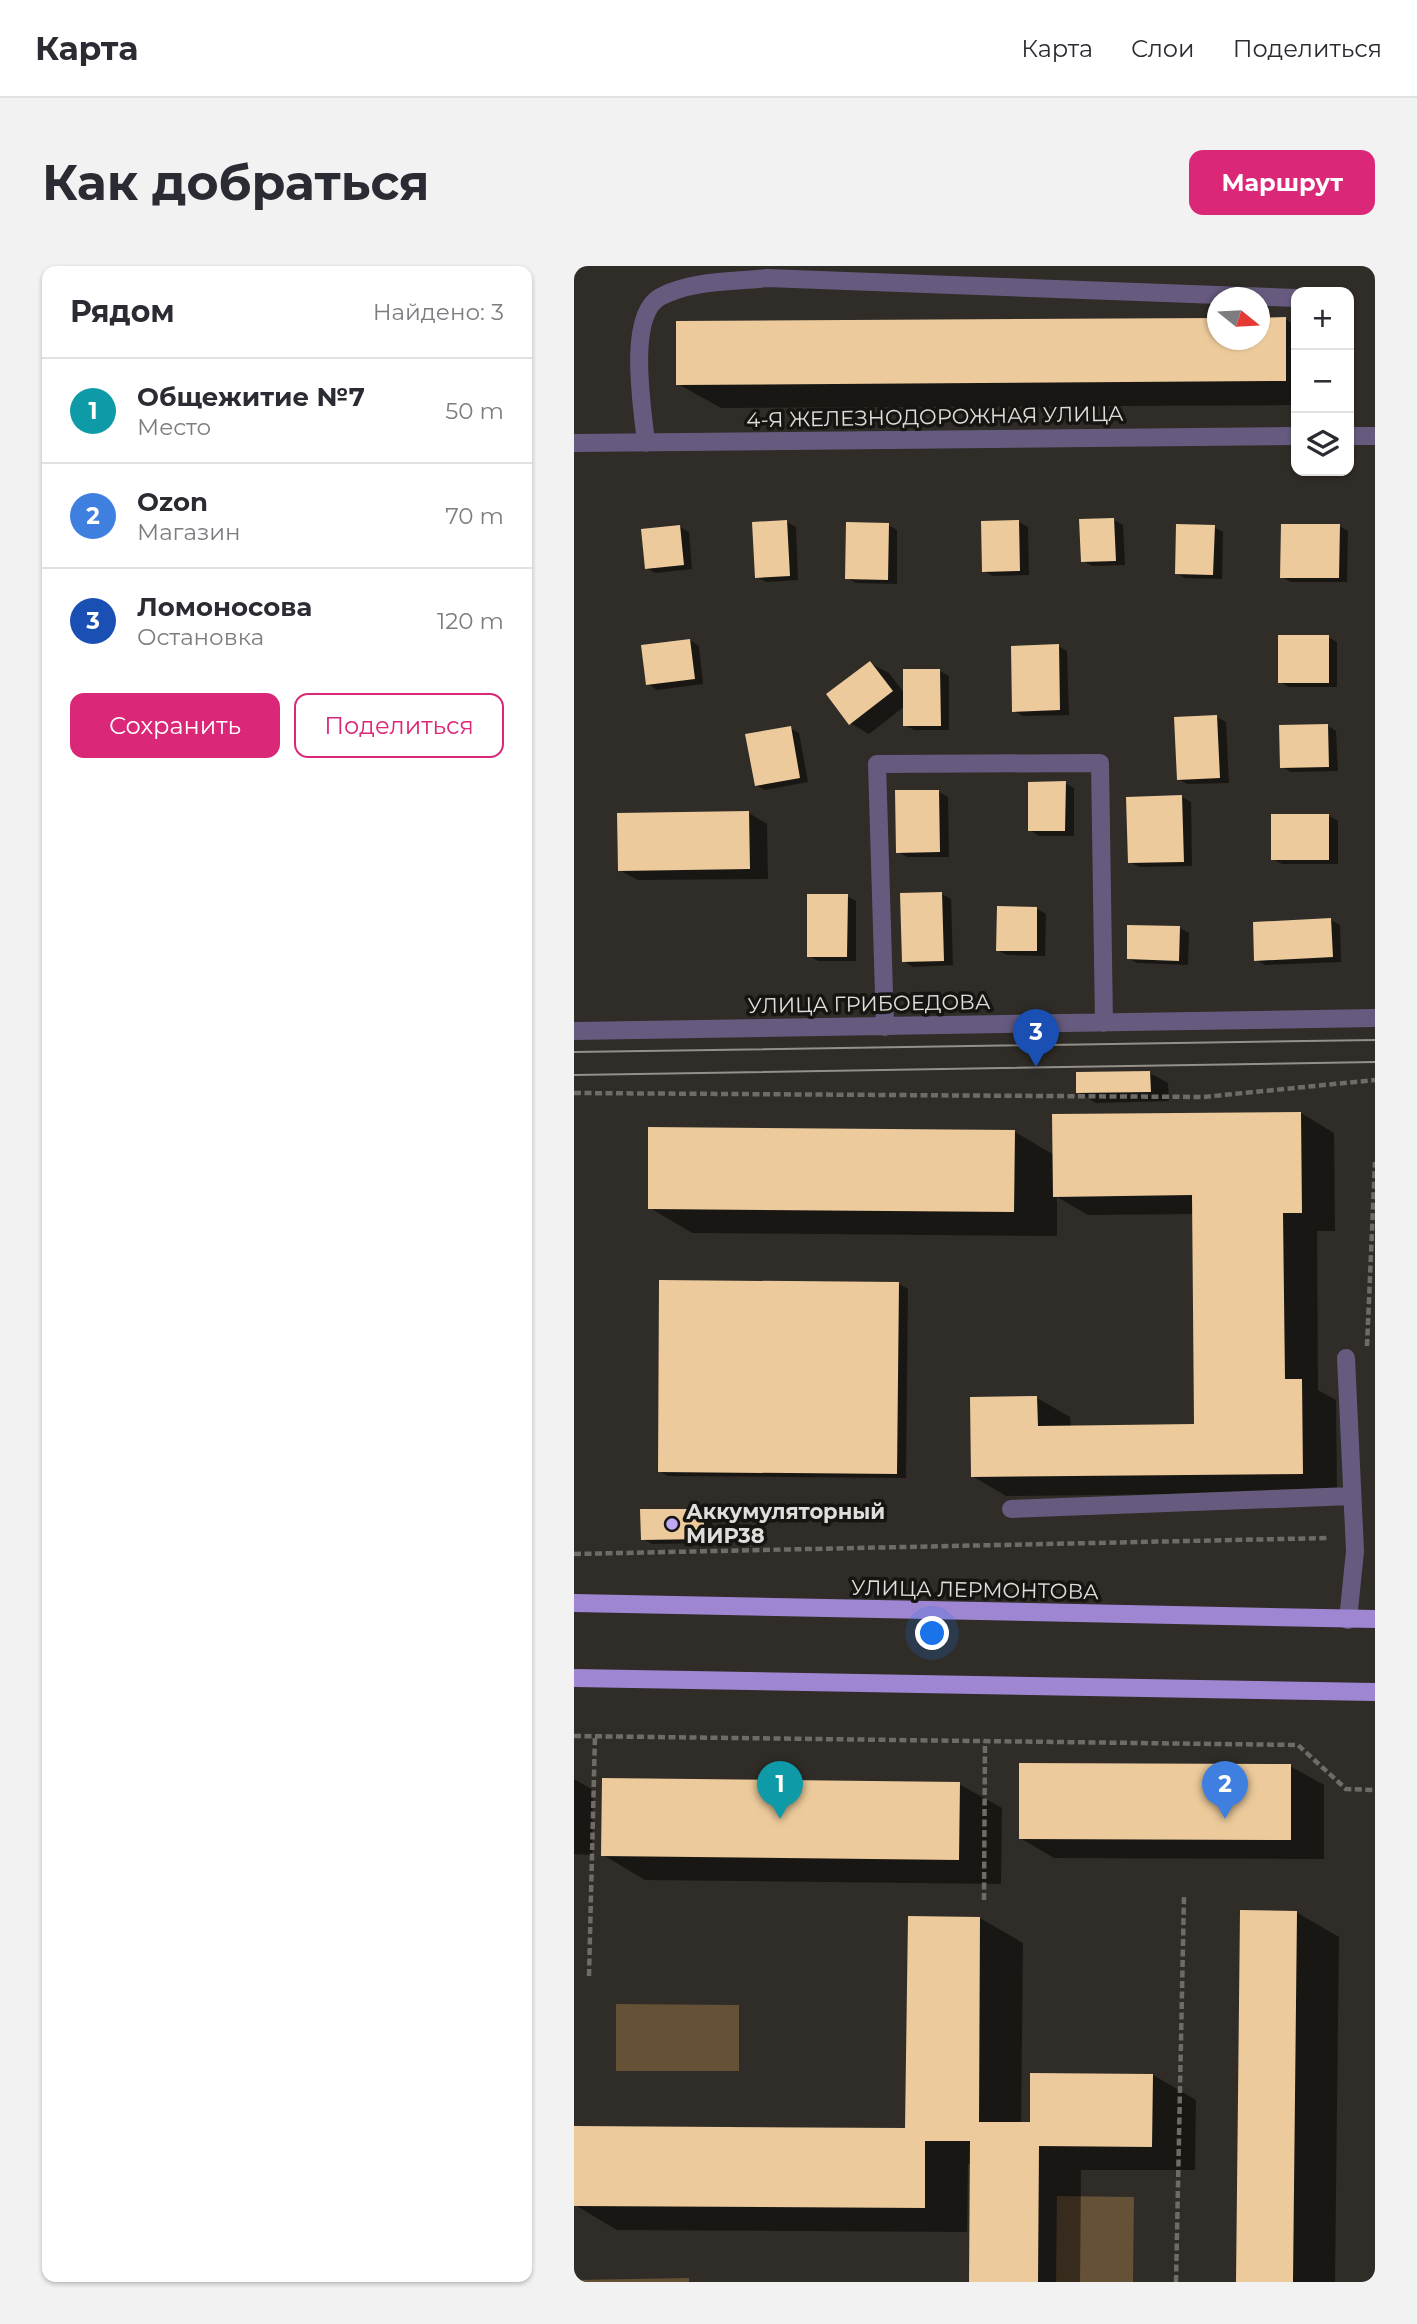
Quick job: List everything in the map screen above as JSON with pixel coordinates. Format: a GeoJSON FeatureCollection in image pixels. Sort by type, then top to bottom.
{"type":"FeatureCollection","features":[{"type":"Feature","properties":{"kind":"main road","name":"УЛИЦА ЛЕРМОНТОВА"},"geometry":{"type":"LineString","coordinates":[[574,1603],[1375,1619]]}},
{"type":"Feature","properties":{"kind":"main road"},"geometry":{"type":"LineString","coordinates":[[574,1678],[1375,1692]]}},
{"type":"Feature","properties":{"kind":"street"},"geometry":{"type":"LineString","coordinates":[[646,443],[638,363],[642,327],[651,304],[660,297],[697,285],[767,278],[1291,298]]}},
{"type":"Feature","properties":{"kind":"street","name":"4-Я ЖЕЛЕЗНОДОРОЖНАЯ УЛИЦА"},"geometry":{"type":"LineString","coordinates":[[574,443],[1291,436]]}},
{"type":"Feature","properties":{"kind":"street"},"geometry":{"type":"LineString","coordinates":[[1354,436],[1375,436]]}},
{"type":"Feature","properties":{"kind":"street"},"geometry":{"type":"LineString","coordinates":[[885,1027],[877,764],[1100,762],[1104,1023]]}},
{"type":"Feature","properties":{"kind":"street","name":"УЛИЦА ГРИБОЕДОВА"},"geometry":{"type":"LineString","coordinates":[[574,1031],[1375,1018]]}},
{"type":"Feature","properties":{"kind":"street"},"geometry":{"type":"LineString","coordinates":[[1346,1358],[1354,1537],[1348,1620]]}},
{"type":"Feature","properties":{"kind":"street"},"geometry":{"type":"LineString","coordinates":[[1011,1509],[1352,1496]]}},
{"type":"Feature","properties":{"kind":"street"},"geometry":{"type":"LineString","coordinates":[[1375,1692],[1375,1706]]}},
{"type":"Feature","properties":{"kind":"path"},"geometry":{"type":"LineString","coordinates":[[574,1093],[1203,1097],[1375,1080]]}},
{"type":"Feature","properties":{"kind":"path"},"geometry":{"type":"LineString","coordinates":[[574,1554],[1354,1537]]}},
{"type":"Feature","properties":{"kind":"path"},"geometry":{"type":"LineString","coordinates":[[574,1735],[1298,1745],[1346,1789],[1375,1790]]}},
{"type":"Feature","properties":{"kind":"path"},"geometry":{"type":"LineString","coordinates":[[589,1976],[595,1736]]}},
{"type":"Feature","properties":{"kind":"path"},"geometry":{"type":"LineString","coordinates":[[984,1900],[985,1741]]}},
{"type":"Feature","properties":{"kind":"path"},"geometry":{"type":"LineString","coordinates":[[1176,2282],[1184,1897]]}},
{"type":"Feature","properties":{"kind":"shaded area"},"geometry":{"type":"Polygon","coordinates":[[[616,2004],[739,2005],[739,2071],[616,2071],[616,2004]]]}},
{"type":"Feature","properties":{"kind":"shaded area"},"geometry":{"type":"Polygon","coordinates":[[[1057,2196],[1134,2197],[1133,2282],[1056,2282],[1057,2196]]]}},
{"type":"Feature","properties":{"kind":"shaded area"},"geometry":{"type":"Polygon","coordinates":[[[689,2278],[689,2282],[574,2282],[574,2280],[689,2278]]]}},
{"type":"Feature","properties":{"kind":"building"},"geometry":{"type":"Polygon","coordinates":[[[1286,317],[1286,381],[676,385],[676,321],[1207,318],[1207,350],[1270,350],[1270,318],[1286,317]]]}},
{"type":"Feature","properties":{"kind":"building"},"geometry":{"type":"Polygon","coordinates":[[[1114,518],[1116,561],[1081,562],[1079,519],[1114,518]]]}},
{"type":"Feature","properties":{"kind":"building"},"geometry":{"type":"Polygon","coordinates":[[[787,520],[790,576],[755,578],[752,522],[787,520]]]}},
{"type":"Feature","properties":{"kind":"building"},"geometry":{"type":"Polygon","coordinates":[[[1019,520],[1020,571],[982,572],[981,521],[1019,520]]]}},
{"type":"Feature","properties":{"kind":"building"},"geometry":{"type":"Polygon","coordinates":[[[846,522],[889,523],[888,580],[845,579],[846,522]]]}},
{"type":"Feature","properties":{"kind":"building"},"geometry":{"type":"Polygon","coordinates":[[[1176,524],[1215,525],[1213,575],[1175,574],[1176,524]]]}},
{"type":"Feature","properties":{"kind":"building"},"geometry":{"type":"Polygon","coordinates":[[[1281,524],[1340,524],[1339,578],[1280,578],[1281,524]]]}},
{"type":"Feature","properties":{"kind":"building"},"geometry":{"type":"Polygon","coordinates":[[[680,525],[684,565],[645,569],[641,529],[680,525]]]}},
{"type":"Feature","properties":{"kind":"building"},"geometry":{"type":"Polygon","coordinates":[[[1278,635],[1329,635],[1329,683],[1278,683],[1278,635]]]}},
{"type":"Feature","properties":{"kind":"building"},"geometry":{"type":"Polygon","coordinates":[[[690,639],[695,679],[646,685],[641,645],[690,639]]]}},
{"type":"Feature","properties":{"kind":"building"},"geometry":{"type":"Polygon","coordinates":[[[1059,644],[1060,710],[1012,712],[1011,646],[1059,644]]]}},
{"type":"Feature","properties":{"kind":"building"},"geometry":{"type":"Polygon","coordinates":[[[870,661],[893,691],[849,725],[826,694],[870,661]]]}},
{"type":"Feature","properties":{"kind":"building"},"geometry":{"type":"Polygon","coordinates":[[[903,669],[940,669],[941,726],[903,726],[903,669]]]}},
{"type":"Feature","properties":{"kind":"building"},"geometry":{"type":"Polygon","coordinates":[[[1217,715],[1220,778],[1177,780],[1174,717],[1217,715]]]}},
{"type":"Feature","properties":{"kind":"building"},"geometry":{"type":"Polygon","coordinates":[[[1328,724],[1329,767],[1280,768],[1279,725],[1328,724]]]}},
{"type":"Feature","properties":{"kind":"building"},"geometry":{"type":"Polygon","coordinates":[[[791,726],[800,778],[755,786],[745,734],[791,726]]]}},
{"type":"Feature","properties":{"kind":"building"},"geometry":{"type":"Polygon","coordinates":[[[1066,781],[1065,831],[1028,831],[1028,782],[1066,781]]]}},
{"type":"Feature","properties":{"kind":"building"},"geometry":{"type":"Polygon","coordinates":[[[895,790],[939,790],[940,852],[896,853],[895,790]]]}},
{"type":"Feature","properties":{"kind":"building"},"geometry":{"type":"Polygon","coordinates":[[[1182,795],[1184,862],[1128,863],[1126,797],[1182,795]]]}},
{"type":"Feature","properties":{"kind":"building"},"geometry":{"type":"Polygon","coordinates":[[[749,811],[750,869],[618,871],[617,813],[749,811]]]}},
{"type":"Feature","properties":{"kind":"building"},"geometry":{"type":"Polygon","coordinates":[[[1271,814],[1329,814],[1329,860],[1271,860],[1271,814]]]}},
{"type":"Feature","properties":{"kind":"building"},"geometry":{"type":"Polygon","coordinates":[[[942,892],[944,961],[902,962],[900,893],[942,892]]]}},
{"type":"Feature","properties":{"kind":"building"},"geometry":{"type":"Polygon","coordinates":[[[807,894],[848,894],[847,957],[807,957],[807,894]]]}},
{"type":"Feature","properties":{"kind":"building"},"geometry":{"type":"Polygon","coordinates":[[[997,906],[1037,907],[1037,951],[996,951],[997,906]]]}},
{"type":"Feature","properties":{"kind":"building"},"geometry":{"type":"Polygon","coordinates":[[[1331,918],[1333,957],[1254,961],[1253,922],[1331,918]]]}},
{"type":"Feature","properties":{"kind":"building"},"geometry":{"type":"Polygon","coordinates":[[[1127,925],[1180,926],[1179,961],[1127,959],[1127,925]]]}},
{"type":"Feature","properties":{"kind":"building"},"geometry":{"type":"Polygon","coordinates":[[[1150,1071],[1151,1092],[1076,1093],[1076,1072],[1150,1071]]]}},
{"type":"Feature","properties":{"kind":"building"},"geometry":{"type":"Polygon","coordinates":[[[1301,1112],[1302,1213],[1283,1213],[1285,1379],[1302,1379],[1303,1474],[971,1477],[970,1397],[1037,1396],[1038,1426],[1194,1424],[1192,1195],[1053,1197],[1052,1114],[1301,1112]]]}},
{"type":"Feature","properties":{"kind":"building"},"geometry":{"type":"Polygon","coordinates":[[[648,1127],[1015,1130],[1014,1212],[648,1209],[648,1127]]]}},
{"type":"Feature","properties":{"kind":"building"},"geometry":{"type":"Polygon","coordinates":[[[659,1280],[899,1282],[897,1474],[658,1472],[659,1280]]]}},
{"type":"Feature","properties":{"kind":"building","name":"Аккумуляторный МИР38"},"geometry":{"type":"Polygon","coordinates":[[[640,1509],[704,1509],[704,1539],[641,1540],[640,1509]]]}},
{"type":"Feature","properties":{"kind":"building"},"geometry":{"type":"Polygon","coordinates":[[[1019,1763],[1291,1764],[1291,1840],[1019,1839],[1019,1763]]]}},
{"type":"Feature","properties":{"kind":"building"},"geometry":{"type":"Polygon","coordinates":[[[602,1778],[960,1782],[959,1860],[601,1856],[602,1778]]]}},
{"type":"Feature","properties":{"kind":"building"},"geometry":{"type":"Polygon","coordinates":[[[1240,1910],[1297,1911],[1293,2282],[1236,2282],[1240,1910]]]}},
{"type":"Feature","properties":{"kind":"building"},"geometry":{"type":"Polygon","coordinates":[[[908,1916],[980,1917],[979,2122],[1030,2122],[1030,2073],[1153,2074],[1152,2147],[1039,2146],[1038,2282],[969,2282],[970,2141],[925,2141],[925,2208],[574,2206],[574,2126],[905,2128],[908,1916]]]}},
{"type":"Feature","properties":{"kind":"tram line"},"geometry":{"type":"LineString","coordinates":[[574,1052],[1375,1040]]}},
{"type":"Feature","properties":{"kind":"tram line"},"geometry":{"type":"LineString","coordinates":[[574,1075],[1375,1062]]}},
{"type":"Feature","properties":{"kind":"place","name":"Ломоносова"},"geometry":{"type":"Point","coordinates":[1036,1067]}},
{"type":"Feature","properties":{"kind":"place","name":"Аккумуляторный МИР38"},"geometry":{"type":"Point","coordinates":[672,1524]}},
{"type":"Feature","properties":{"kind":"place","name":"Общежитие №7"},"geometry":{"type":"Point","coordinates":[780,1819]}},
{"type":"Feature","properties":{"kind":"place","name":"Ozon"},"geometry":{"type":"Point","coordinates":[1225,1819]}}]}
